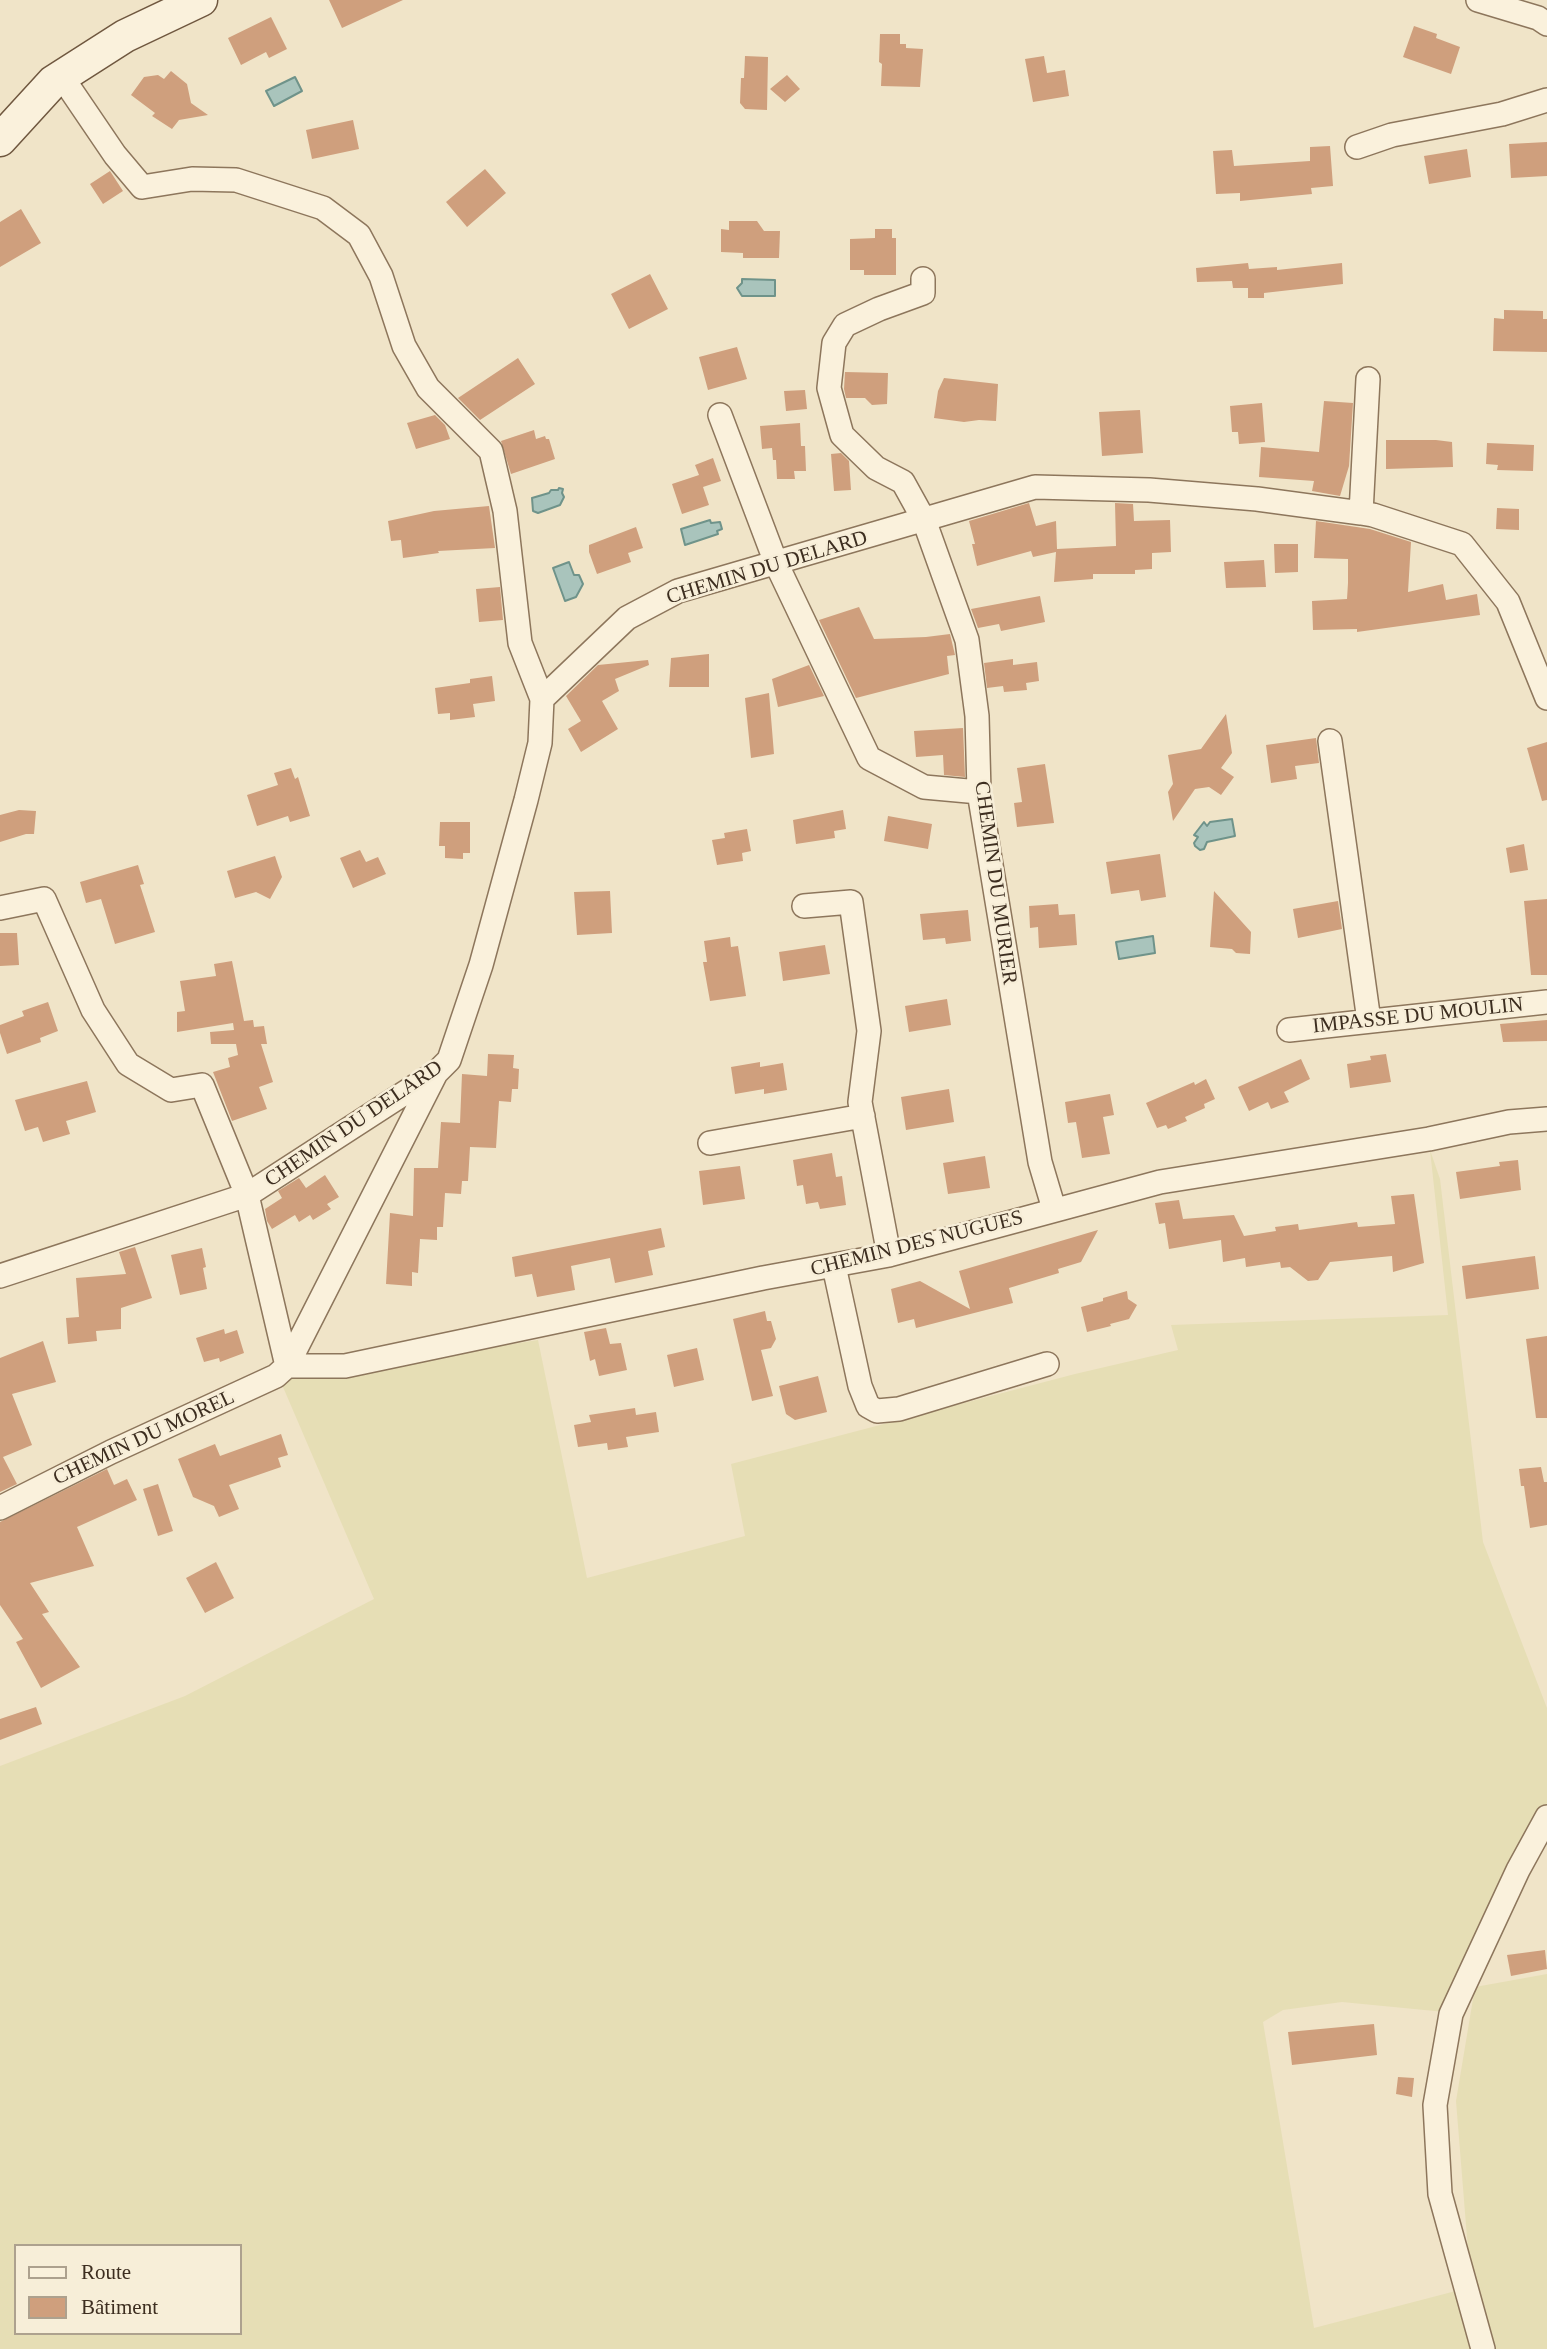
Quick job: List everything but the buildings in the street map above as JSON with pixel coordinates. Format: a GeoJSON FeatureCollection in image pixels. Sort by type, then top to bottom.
{"type":"FeatureCollection","features":[{"type":"Feature","properties":{"kind":"street"},"geometry":{"type":"LineString","coordinates":[[0,140],[53,82],[125,36],[201,0]]}},
{"type":"Feature","properties":{"kind":"street"},"geometry":{"type":"LineString","coordinates":[[1478,0],[1538,18],[1547,24]]}},
{"type":"Feature","properties":{"kind":"street"},"geometry":{"type":"LineString","coordinates":[[62,77],[115,155],[142,187],[192,179],[236,180],[323,208],[359,235],[381,276],[404,346],[428,388],[491,451],[505,511],[520,643],[542,699]]}},
{"type":"Feature","properties":{"kind":"street"},"geometry":{"type":"LineString","coordinates":[[1357,147],[1392,135],[1502,114],[1547,100]]}},
{"type":"Feature","properties":{"kind":"street","name":"CHEMIN DU MURIER"},"geometry":{"type":"LineString","coordinates":[[923,279],[923,293],[879,309],[845,326],[834,343],[830,388],[842,435],[876,468],[903,482],[924,520],[967,640],[977,716],[979,792],[1040,1162],[1054,1209]]}},
{"type":"Feature","properties":{"kind":"street"},"geometry":{"type":"LineString","coordinates":[[1361,513],[1368,379]]}},
{"type":"Feature","properties":{"kind":"street"},"geometry":{"type":"LineString","coordinates":[[720,415],[776,563],[869,758],[924,787],[979,792]]}},
{"type":"Feature","properties":{"kind":"street","name":"CHEMIN DU DELARD"},"geometry":{"type":"LineString","coordinates":[[287,1366],[247,1195],[437,1072],[449,1060],[481,965],[540,743],[542,699],[627,618],[678,591],[1035,487],[1176,492],[1257,499],[1373,515],[1462,544],[1508,602],[1547,698]]}},
{"type":"Feature","properties":{"kind":"street"},"geometry":{"type":"LineString","coordinates":[[1330,741],[1369,1021]]}},
{"type":"Feature","properties":{"kind":"street"},"geometry":{"type":"LineString","coordinates":[[0,908],[44,899],[93,1010],[128,1064],[171,1090],[202,1085],[247,1195],[0,1276]]}},
{"type":"Feature","properties":{"kind":"street"},"geometry":{"type":"LineString","coordinates":[[804,906],[850,902],[869,1031],[860,1102],[889,1255]]}},
{"type":"Feature","properties":{"kind":"street","name":"IMPASSE DU MOULIN"},"geometry":{"type":"LineString","coordinates":[[1289,1030],[1547,1002]]}},
{"type":"Feature","properties":{"kind":"street"},"geometry":{"type":"LineString","coordinates":[[287,1366],[437,1072]]}},
{"type":"Feature","properties":{"kind":"street"},"geometry":{"type":"LineString","coordinates":[[710,1143],[863,1116]]}},
{"type":"Feature","properties":{"kind":"street","name":"CHEMIN DES NUGUES"},"geometry":{"type":"LineString","coordinates":[[287,1366],[345,1366],[763,1278],[889,1255],[1160,1182],[1429,1139],[1509,1122],[1547,1119]]}},
{"type":"Feature","properties":{"kind":"street"},"geometry":{"type":"LineString","coordinates":[[834,1266],[860,1385],[868,1406],[877,1411],[899,1409],[1047,1364]]}},
{"type":"Feature","properties":{"kind":"street","name":"CHEMIN DU MOREL"},"geometry":{"type":"LineString","coordinates":[[0,1508],[111,1452],[276,1376],[287,1366]]}},
{"type":"Feature","properties":{"kind":"street"},"geometry":{"type":"LineString","coordinates":[[1483,2349],[1440,2194],[1434,2105],[1451,2014],[1518,1870],[1547,1816]]}},
{"type":"Feature","properties":{"kind":"shaded area"},"geometry":{"type":"Polygon","coordinates":[[[1430,1150],[1440,1179],[1483,1542],[1547,1708],[1547,1803],[1538,1814],[1445,2012],[1342,2002],[1283,2010],[1263,2022],[1314,2328],[1471,2287],[1456,2101],[1475,1987],[1547,1974],[1547,2349],[0,2349],[0,1766],[185,1696],[374,1599],[280,1380],[538,1340],[587,1578],[745,1536],[731,1464],[1075,1374],[1178,1350],[1171,1325],[1448,1315],[1430,1150]]]}},
{"type":"Feature","properties":{"kind":"water"},"geometry":{"type":"Polygon","coordinates":[[[295,77],[302,91],[274,106],[266,91],[295,77]]]}},
{"type":"Feature","properties":{"kind":"water"},"geometry":{"type":"Polygon","coordinates":[[[742,279],[775,280],[775,296],[742,296],[737,288],[742,279]]]}},
{"type":"Feature","properties":{"kind":"water"},"geometry":{"type":"Polygon","coordinates":[[[563,489],[564,497],[560,505],[538,513],[533,511],[532,498],[563,489]]]}},
{"type":"Feature","properties":{"kind":"water"},"geometry":{"type":"Polygon","coordinates":[[[710,520],[711,523],[720,522],[722,529],[717,531],[718,534],[685,545],[681,529],[710,520]]]}},
{"type":"Feature","properties":{"kind":"water"},"geometry":{"type":"Polygon","coordinates":[[[569,562],[574,575],[579,575],[583,584],[576,597],[565,601],[553,568],[569,562]]]}},
{"type":"Feature","properties":{"kind":"water"},"geometry":{"type":"Polygon","coordinates":[[[1232,819],[1235,836],[1207,842],[1204,849],[1200,850],[1195,846],[1198,837],[1194,835],[1204,822],[1207,826],[1210,822],[1232,819]]]}},
{"type":"Feature","properties":{"kind":"water"},"geometry":{"type":"Polygon","coordinates":[[[1153,936],[1155,953],[1119,959],[1116,942],[1153,936]]]}}]}
